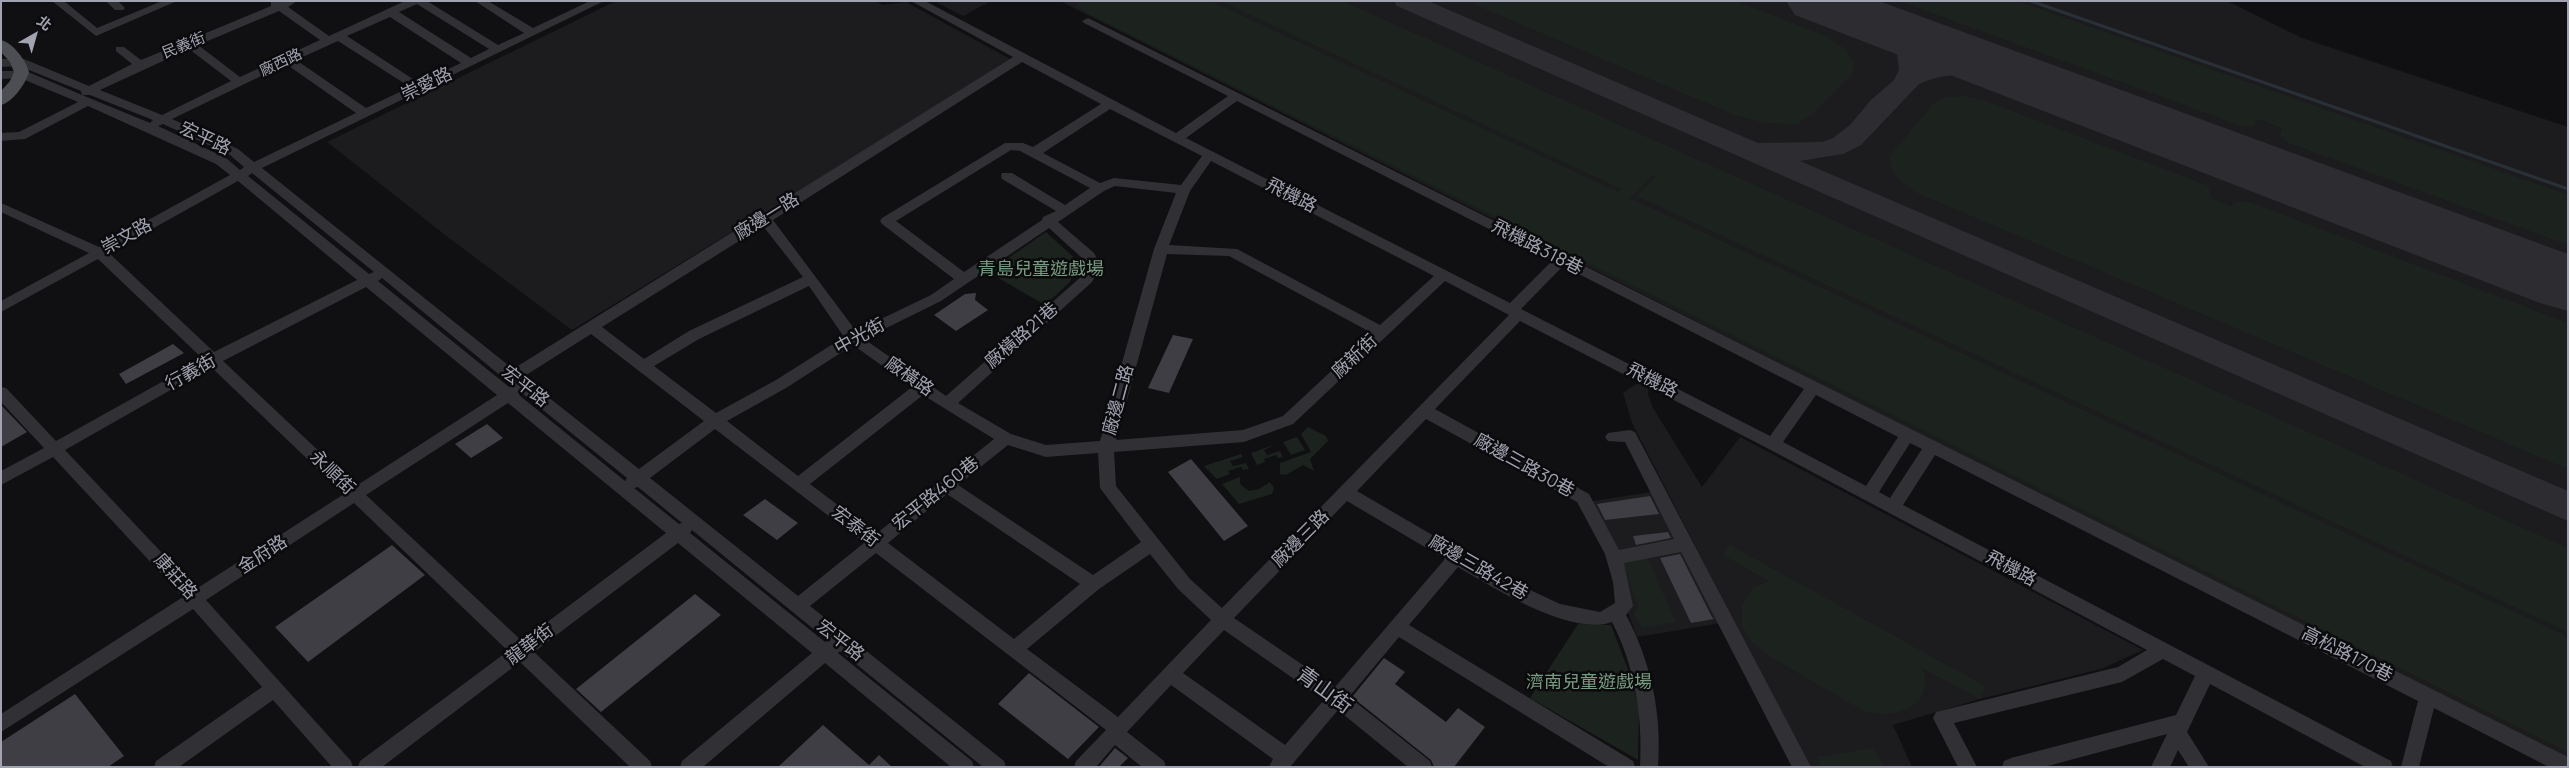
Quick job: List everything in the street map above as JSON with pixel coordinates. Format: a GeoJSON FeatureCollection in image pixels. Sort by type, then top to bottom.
{"type":"FeatureCollection","features":[{"type":"Feature","properties":{"kind":"main road"},"geometry":{"type":"LineString","coordinates":[[1,44],[21,68],[1,100]]}},
{"type":"Feature","properties":{"kind":"street"},"geometry":{"type":"LineString","coordinates":[[57,1],[96,34],[169,2]]}},
{"type":"Feature","properties":{"kind":"street","name":"民義街"},"geometry":{"type":"LineString","coordinates":[[1,137],[21,136],[140,65],[276,4],[292,1]]}},
{"type":"Feature","properties":{"kind":"street"},"geometry":{"type":"LineString","coordinates":[[417,1],[498,50]]}},
{"type":"Feature","properties":{"kind":"street","name":"廠西路"},"geometry":{"type":"LineString","coordinates":[[156,123],[240,82],[417,1]]}},
{"type":"Feature","properties":{"kind":"street"},"geometry":{"type":"LineString","coordinates":[[480,1],[532,33]]}},
{"type":"Feature","properties":{"kind":"street","name":"崇愛路"},"geometry":{"type":"LineString","coordinates":[[254,167],[599,1]]}},
{"type":"Feature","properties":{"kind":"street","name":"飛機路"},"geometry":{"type":"LineString","coordinates":[[916,1],[1110,104],[1869,494],[2384,767]]}},
{"type":"Feature","properties":{"kind":"street"},"geometry":{"type":"LineString","coordinates":[[276,4],[419,88]]}},
{"type":"Feature","properties":{"kind":"street"},"geometry":{"type":"LineString","coordinates":[[391,12],[470,63]]}},
{"type":"Feature","properties":{"kind":"street","name":"飛機路318巷"},"geometry":{"type":"LineString","coordinates":[[1088,21],[1908,434]]}},
{"type":"Feature","properties":{"kind":"street"},"geometry":{"type":"LineString","coordinates":[[190,44],[240,82]]}},
{"type":"Feature","properties":{"kind":"street"},"geometry":{"type":"LineString","coordinates":[[120,49],[140,65]]}},
{"type":"Feature","properties":{"kind":"street","name":"廠邊一路"},"geometry":{"type":"LineString","coordinates":[[518,381],[592,327],[1022,57]]}},
{"type":"Feature","properties":{"kind":"street"},"geometry":{"type":"LineString","coordinates":[[288,60],[366,114]]}},
{"type":"Feature","properties":{"kind":"street"},"geometry":{"type":"LineString","coordinates":[[1,63],[21,68]]}},
{"type":"Feature","properties":{"kind":"street","name":"宏平路"},"geometry":{"type":"LineString","coordinates":[[1,75],[21,68],[86,96],[225,147],[254,167],[692,523],[997,767]]}},
{"type":"Feature","properties":{"kind":"street"},"geometry":{"type":"LineString","coordinates":[[1177,138],[1236,96]]}},
{"type":"Feature","properties":{"kind":"street"},"geometry":{"type":"LineString","coordinates":[[1035,152],[1110,104]]}},
{"type":"Feature","properties":{"kind":"street","name":"宏平路"},"geometry":{"type":"LineString","coordinates":[[156,123],[211,155],[238,175],[368,279],[677,534],[826,652],[964,767]]}},
{"type":"Feature","properties":{"kind":"street"},"geometry":{"type":"LineString","coordinates":[[964,279],[887,221],[1002,149],[1015,146],[1035,152],[1099,188],[1114,182],[1184,190]]}},
{"type":"Feature","properties":{"kind":"street","name":"廠邊二路"},"geometry":{"type":"LineString","coordinates":[[1209,155],[1184,190],[1161,249],[1106,447],[1108,488],[1184,584],[1222,619]]}},
{"type":"Feature","properties":{"kind":"street","name":"崇文路"},"geometry":{"type":"LineString","coordinates":[[1,307],[254,167]]}},
{"type":"Feature","properties":{"kind":"street"},"geometry":{"type":"LineString","coordinates":[[1007,176],[1064,210]]}},
{"type":"Feature","properties":{"kind":"street","name":"中光街"},"geometry":{"type":"LineString","coordinates":[[623,490],[715,421],[781,384],[853,338],[936,298],[1048,220],[1099,188]]}},
{"type":"Feature","properties":{"kind":"street","name":"永順街"},"geometry":{"type":"LineString","coordinates":[[1,207],[98,252],[214,359],[354,495],[522,651],[643,767]]}},
{"type":"Feature","properties":{"kind":"street","name":"廠橫路"},"geometry":{"type":"LineString","coordinates":[[765,219],[853,338],[947,404],[1006,438],[1046,451],[1106,447]]}},
{"type":"Feature","properties":{"kind":"street","name":"廠橫路21巷"},"geometry":{"type":"LineString","coordinates":[[947,404],[1088,279],[1094,266],[1089,256],[1048,220]]}},
{"type":"Feature","properties":{"kind":"street","name":"廠新街"},"geometry":{"type":"LineString","coordinates":[[1106,447],[1244,436],[1288,420],[1381,332],[1232,252],[1161,249]]}},
{"type":"Feature","properties":{"kind":"street","name":"廠邊三路"},"geometry":{"type":"LineString","coordinates":[[1083,767],[1168,673],[1425,411],[1561,260]]}},
{"type":"Feature","properties":{"kind":"street","name":"行義街"},"geometry":{"type":"LineString","coordinates":[[1,478],[56,449],[214,359],[382,272]]}},
{"type":"Feature","properties":{"kind":"street"},"geometry":{"type":"LineString","coordinates":[[1381,332],[1444,274]]}},
{"type":"Feature","properties":{"kind":"street"},"geometry":{"type":"LineString","coordinates":[[643,366],[694,335],[811,279]]}},
{"type":"Feature","properties":{"kind":"street","name":"宏泰街"},"geometry":{"type":"LineString","coordinates":[[592,327],[1014,649],[1116,730],[1157,767]]}},
{"type":"Feature","properties":{"kind":"street","name":"金府路"},"geometry":{"type":"LineString","coordinates":[[1,724],[508,395],[518,381]]}},
{"type":"Feature","properties":{"kind":"street"},"geometry":{"type":"LineString","coordinates":[[799,484],[922,387]]}},
{"type":"Feature","properties":{"kind":"street"},"geometry":{"type":"LineString","coordinates":[[1773,444],[1814,388]]}},
{"type":"Feature","properties":{"kind":"street","name":"康莊路"},"geometry":{"type":"LineString","coordinates":[[1,392],[195,599],[344,767]]}},
{"type":"Feature","properties":{"kind":"street","name":"廠邊三路30巷"},"geometry":{"type":"LineString","coordinates":[[1425,411],[1583,498],[1614,558],[1621,582],[1624,606],[1616,613]]}},
{"type":"Feature","properties":{"kind":"street"},"geometry":{"type":"LineString","coordinates":[[1869,494],[1908,434]]}},
{"type":"Feature","properties":{"kind":"street","name":"高松路170巷"},"geometry":{"type":"LineString","coordinates":[[1908,434],[2568,766]]}},
{"type":"Feature","properties":{"kind":"street"},"geometry":{"type":"LineString","coordinates":[[1613,437],[1630,436],[1802,767]]}},
{"type":"Feature","properties":{"kind":"street","name":"宏平路460巷"},"geometry":{"type":"LineString","coordinates":[[797,607],[1006,438]]}},
{"type":"Feature","properties":{"kind":"street"},"geometry":{"type":"LineString","coordinates":[[1893,507],[1932,447]]}},
{"type":"Feature","properties":{"kind":"street"},"geometry":{"type":"LineString","coordinates":[[947,486],[1092,584]]}},
{"type":"Feature","properties":{"kind":"street","name":"廠邊三路42巷"},"geometry":{"type":"LineString","coordinates":[[1346,493],[1505,586],[1557,611],[1600,619],[1616,613]]}},
{"type":"Feature","properties":{"kind":"street","name":"龍華街"},"geometry":{"type":"LineString","coordinates":[[367,767],[692,523]]}},
{"type":"Feature","properties":{"kind":"street"},"geometry":{"type":"LineString","coordinates":[[1014,649],[1092,584],[1152,544]]}},
{"type":"Feature","properties":{"kind":"street"},"geometry":{"type":"LineString","coordinates":[[1614,558],[1685,544]]}},
{"type":"Feature","properties":{"kind":"street"},"geometry":{"type":"LineString","coordinates":[[1168,673],[1282,762],[1456,558]]}},
{"type":"Feature","properties":{"kind":"street"},"geometry":{"type":"LineString","coordinates":[[1616,613],[1625,628],[1647,705],[1651,752],[1650,767]]}},
{"type":"Feature","properties":{"kind":"street","name":"青山街"},"geometry":{"type":"LineString","coordinates":[[1222,619],[1337,698],[1423,767]]}},
{"type":"Feature","properties":{"kind":"street"},"geometry":{"type":"LineString","coordinates":[[1398,627],[1626,767]]}},
{"type":"Feature","properties":{"kind":"street"},"geometry":{"type":"LineString","coordinates":[[689,767],[840,640]]}},
{"type":"Feature","properties":{"kind":"street"},"geometry":{"type":"LineString","coordinates":[[1968,767],[1942,718],[2122,674],[2162,650]]}},
{"type":"Feature","properties":{"kind":"street"},"geometry":{"type":"LineString","coordinates":[[2160,767],[2206,673]]}},
{"type":"Feature","properties":{"kind":"street"},"geometry":{"type":"LineString","coordinates":[[162,767],[275,688]]}},
{"type":"Feature","properties":{"kind":"street"},"geometry":{"type":"LineString","coordinates":[[2410,767],[2425,706]]}},
{"type":"Feature","properties":{"kind":"street"},"geometry":{"type":"LineString","coordinates":[[2011,767],[2179,728]]}},
{"type":"Feature","properties":{"kind":"street"},"geometry":{"type":"LineString","coordinates":[[2179,728],[2200,767]]}},
{"type":"Feature","properties":{"kind":"shaded area"},"geometry":{"type":"Polygon","coordinates":[[[616,1],[876,1],[883,5],[906,2],[1010,59],[762,216],[761,214],[572,330],[449,238],[327,142],[616,1]]]}},
{"type":"Feature","properties":{"kind":"shaded area"},"geometry":{"type":"Polygon","coordinates":[[[934,1],[991,1],[963,16],[934,1]]]}},
{"type":"Feature","properties":{"kind":"shaded area"},"geometry":{"type":"Polygon","coordinates":[[[1060,1],[2227,1],[2302,38],[2568,127],[2568,760],[1060,1]]]}},
{"type":"Feature","properties":{"kind":"shaded area"},"geometry":{"type":"Polygon","coordinates":[[[1638,383],[1649,389],[1648,394],[1653,408],[1702,487],[1740,437],[2143,650],[2101,669],[1980,699],[1893,725],[1912,767],[1809,767],[1632,423],[1623,393],[1638,383]]]}},
{"type":"Feature","properties":{"kind":"shaded area"},"geometry":{"type":"Polygon","coordinates":[[[1657,491],[1721,623],[1637,637],[1587,502],[1657,491]]]}},
{"type":"Feature","properties":{"kind":"green space"},"geometry":{"type":"Polygon","coordinates":[[[1211,1],[1618,192],[1621,189],[1221,1],[1342,1],[2568,548],[2568,632],[1637,196],[1655,177],[1652,175],[1629,200],[1634,200],[2568,637],[2568,752],[1083,11],[1075,2],[1211,1]]]}},
{"type":"Feature","properties":{"kind":"green space"},"geometry":{"type":"Polygon","coordinates":[[[1466,1],[1736,1],[1826,36],[1845,49],[1854,62],[1853,73],[1812,114],[1797,124],[1764,123],[1732,114],[1466,1]]]}},
{"type":"Feature","properties":{"kind":"green space"},"geometry":{"type":"Polygon","coordinates":[[[1899,1],[2017,1],[2568,195],[2568,245],[2289,143],[2280,136],[2282,128],[2258,119],[2253,127],[2239,125],[1899,1]]]}},
{"type":"Feature","properties":{"kind":"green space"},"geometry":{"type":"Polygon","coordinates":[[[1964,96],[1983,100],[2209,186],[2211,198],[2231,206],[2237,202],[2247,201],[2568,323],[2568,469],[1917,193],[1895,174],[1892,169],[1890,156],[1934,103],[1946,97],[1964,96]]]}},
{"type":"Feature","properties":{"kind":"green space","name":"青島兒童遊戲場"},"geometry":{"type":"Polygon","coordinates":[[[1046,232],[1080,263],[1069,283],[1045,305],[988,272],[1046,232]]]}},
{"type":"Feature","properties":{"kind":"green space"},"geometry":{"type":"Polygon","coordinates":[[[1308,427],[1326,436],[1328,441],[1310,459],[1314,471],[1303,465],[1286,475],[1280,474],[1280,463],[1311,452],[1301,434],[1308,427]]]}},
{"type":"Feature","properties":{"kind":"green space"},"geometry":{"type":"Polygon","coordinates":[[[1297,437],[1305,450],[1291,455],[1283,442],[1297,437]]]}},
{"type":"Feature","properties":{"kind":"green space"},"geometry":{"type":"Polygon","coordinates":[[[1276,444],[1264,450],[1267,455],[1280,451],[1283,457],[1278,458],[1276,455],[1264,459],[1265,462],[1257,465],[1251,453],[1276,444]]]}},
{"type":"Feature","properties":{"kind":"green space"},"geometry":{"type":"Polygon","coordinates":[[[1241,454],[1243,457],[1230,461],[1233,466],[1246,463],[1249,469],[1243,470],[1241,467],[1228,471],[1230,474],[1217,479],[1204,466],[1241,454]]]}},
{"type":"Feature","properties":{"kind":"green space"},"geometry":{"type":"Polygon","coordinates":[[[1240,477],[1240,484],[1249,491],[1259,489],[1270,482],[1274,488],[1272,494],[1239,504],[1222,484],[1240,477]]]}},
{"type":"Feature","properties":{"kind":"green space"},"geometry":{"type":"Polygon","coordinates":[[[1730,545],[1985,686],[1980,699],[1922,668],[1925,677],[1924,690],[1920,699],[1904,710],[1894,713],[1873,713],[1864,711],[1774,659],[1752,642],[1742,626],[1742,606],[1753,588],[1769,581],[1723,555],[1730,545]]]}},
{"type":"Feature","properties":{"kind":"green space"},"geometry":{"type":"Polygon","coordinates":[[[1647,558],[1676,622],[1642,628],[1634,613],[1638,607],[1623,562],[1647,558]]]}},
{"type":"Feature","properties":{"kind":"green space","name":"濟南兒童遊戲場"},"geometry":{"type":"Polygon","coordinates":[[[1578,624],[1611,625],[1631,677],[1639,709],[1638,760],[1530,698],[1578,624]]]}},
{"type":"Feature","properties":{"kind":"green space"},"geometry":{"type":"Polygon","coordinates":[[[1874,748],[1884,767],[1821,767],[1817,757],[1874,748]]]}},
{"type":"Feature","properties":{"kind":"building"},"geometry":{"type":"Polygon","coordinates":[[[976,293],[975,300],[988,310],[956,331],[934,315],[965,294],[976,293]]]}},
{"type":"Feature","properties":{"kind":"building"},"geometry":{"type":"Polygon","coordinates":[[[1173,335],[1193,339],[1169,393],[1148,388],[1173,335]]]}},
{"type":"Feature","properties":{"kind":"building"},"geometry":{"type":"Polygon","coordinates":[[[173,344],[184,353],[126,384],[119,374],[173,344]]]}},
{"type":"Feature","properties":{"kind":"building"},"geometry":{"type":"Polygon","coordinates":[[[1,405],[27,432],[1,447],[1,405]]]}},
{"type":"Feature","properties":{"kind":"building"},"geometry":{"type":"Polygon","coordinates":[[[487,424],[503,438],[471,458],[455,444],[487,424]]]}},
{"type":"Feature","properties":{"kind":"building"},"geometry":{"type":"Polygon","coordinates":[[[1191,459],[1248,526],[1224,541],[1168,472],[1191,459]]]}},
{"type":"Feature","properties":{"kind":"building"},"geometry":{"type":"Polygon","coordinates":[[[1650,496],[1659,514],[1605,520],[1597,504],[1650,496]]]}},
{"type":"Feature","properties":{"kind":"building"},"geometry":{"type":"Polygon","coordinates":[[[765,499],[798,523],[777,540],[743,515],[765,499]]]}},
{"type":"Feature","properties":{"kind":"building"},"geometry":{"type":"Polygon","coordinates":[[[1668,532],[1671,538],[1636,545],[1633,536],[1668,532]]]}},
{"type":"Feature","properties":{"kind":"building"},"geometry":{"type":"Polygon","coordinates":[[[392,545],[425,575],[308,662],[275,627],[392,545]]]}},
{"type":"Feature","properties":{"kind":"building"},"geometry":{"type":"Polygon","coordinates":[[[1680,554],[1714,619],[1691,623],[1660,558],[1680,554]]]}},
{"type":"Feature","properties":{"kind":"building"},"geometry":{"type":"Polygon","coordinates":[[[695,594],[721,615],[601,712],[576,689],[695,594]]]}},
{"type":"Feature","properties":{"kind":"building"},"geometry":{"type":"Polygon","coordinates":[[[1384,658],[1405,672],[1395,684],[1446,722],[1458,708],[1485,727],[1454,767],[1434,767],[1431,760],[1352,697],[1384,658]]]}},
{"type":"Feature","properties":{"kind":"building"},"geometry":{"type":"Polygon","coordinates":[[[1029,673],[1099,727],[1068,759],[998,704],[1029,673]]]}},
{"type":"Feature","properties":{"kind":"building"},"geometry":{"type":"Polygon","coordinates":[[[75,694],[124,756],[108,767],[1,767],[1,742],[75,694]]]}},
{"type":"Feature","properties":{"kind":"building"},"geometry":{"type":"Polygon","coordinates":[[[823,725],[869,765],[879,755],[892,767],[778,767],[823,725]]]}},
{"type":"Feature","properties":{"kind":"building"},"geometry":{"type":"Polygon","coordinates":[[[1115,748],[1128,758],[1119,767],[1099,767],[1115,748]]]}},
{"type":"Feature","properties":{"kind":"waterway"},"geometry":{"type":"LineString","coordinates":[[2031,1],[2568,189]]}},
{"type":"Feature","properties":{"kind":"taxiway"},"geometry":{"type":"LineString","coordinates":[[1406,1],[2568,507]]}},
{"type":"Feature","properties":{"kind":"taxiway"},"geometry":{"type":"LineString","coordinates":[[1765,150],[1797,153],[1833,148],[1851,139],[1860,131],[1881,106],[1904,86],[1912,70],[1913,64],[1910,54],[1887,27]]}},
{"type":"Feature","properties":{"kind":"taxiway"},"geometry":{"type":"LineString","coordinates":[[1911,78],[1920,72],[1946,67],[1975,68],[2013,74]]}},
{"type":"Feature","properties":{"kind":"runway"},"geometry":{"type":"LineString","coordinates":[[1818,1],[2568,284]]}}]}
